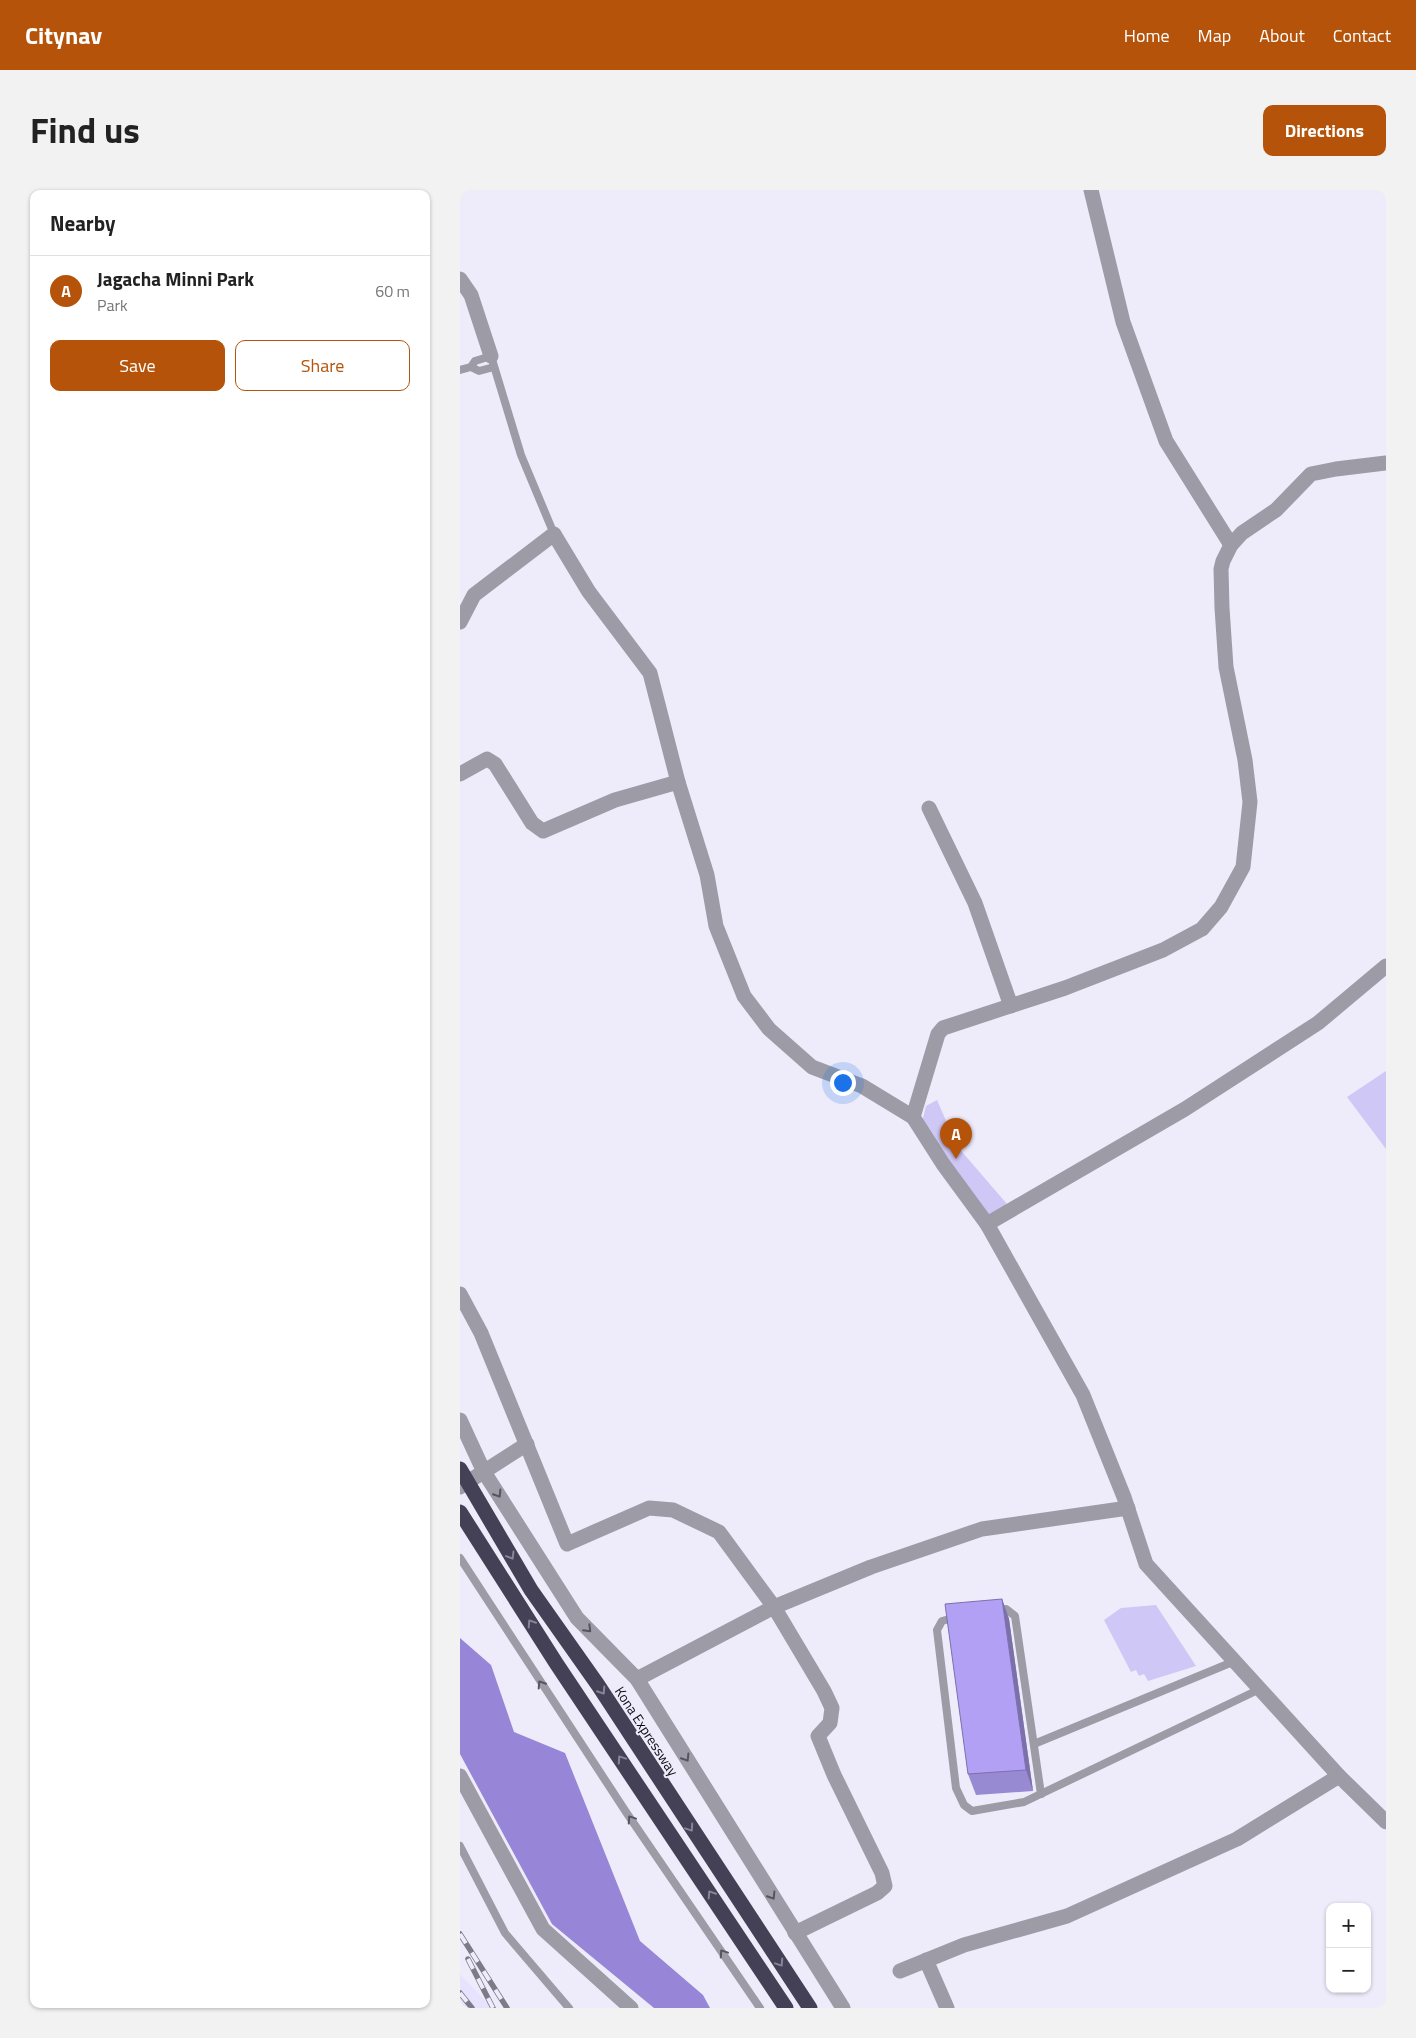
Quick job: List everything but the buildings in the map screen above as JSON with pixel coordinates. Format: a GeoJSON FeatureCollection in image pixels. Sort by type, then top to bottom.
{"type":"FeatureCollection","features":[{"type":"Feature","properties":{"kind":"highway","name":"Kona Expressway"},"geometry":{"type":"LineString","coordinates":[[460,1469],[464,1485],[531,1590],[598,1685],[810,2008]]}},
{"type":"Feature","properties":{"kind":"highway"},"geometry":{"type":"LineString","coordinates":[[460,1512],[556,1663],[786,2008]]}},
{"type":"Feature","properties":{"kind":"street"},"geometry":{"type":"LineString","coordinates":[[1091,190],[1122,322],[1166,441],[1231,545]]}},
{"type":"Feature","properties":{"kind":"street"},"geometry":{"type":"LineString","coordinates":[[460,279],[471,295],[492,361]]}},
{"type":"Feature","properties":{"kind":"street"},"geometry":{"type":"LineString","coordinates":[[913,1117],[938,1034],[943,1028],[1065,988],[1184,940],[1202,929],[1230,894],[1243,867],[1250,813],[1245,760],[1226,667],[1221,569],[1231,545],[1251,526],[1276,510],[1311,474],[1386,463]]}},
{"type":"Feature","properties":{"kind":"street"},"geometry":{"type":"LineString","coordinates":[[460,622],[474,595],[554,534],[589,592],[650,673],[678,782],[707,875],[716,926],[744,996],[769,1029],[812,1067],[862,1086],[913,1117],[943,1164],[987,1224],[1083,1395],[1128,1508],[1146,1564],[1261,1688],[1339,1776],[1386,1822]]}},
{"type":"Feature","properties":{"kind":"street"},"geometry":{"type":"LineString","coordinates":[[460,774],[487,759],[496,764],[532,824],[537,829],[543,831],[615,800],[678,782]]}},
{"type":"Feature","properties":{"kind":"street"},"geometry":{"type":"LineString","coordinates":[[929,808],[974,903],[1011,1006]]}},
{"type":"Feature","properties":{"kind":"street"},"geometry":{"type":"LineString","coordinates":[[987,1224],[1185,1109],[1318,1023],[1386,966]]}},
{"type":"Feature","properties":{"kind":"street"},"geometry":{"type":"LineString","coordinates":[[460,1294],[481,1333],[567,1544],[649,1508],[673,1510],[718,1532],[774,1607],[799,1646],[832,1708],[830,1723],[818,1736],[834,1776],[882,1872],[884,1886],[877,1892],[795,1933]]}},
{"type":"Feature","properties":{"kind":"street"},"geometry":{"type":"LineString","coordinates":[[460,1420],[484,1472],[577,1618],[637,1679],[843,2008]]}},
{"type":"Feature","properties":{"kind":"street"},"geometry":{"type":"LineString","coordinates":[[464,1485],[526,1444]]}},
{"type":"Feature","properties":{"kind":"street"},"geometry":{"type":"LineString","coordinates":[[637,1679],[774,1607],[871,1567],[982,1529],[1128,1508]]}},
{"type":"Feature","properties":{"kind":"street"},"geometry":{"type":"LineString","coordinates":[[460,1776],[543,1929],[631,2008]]}},
{"type":"Feature","properties":{"kind":"street"},"geometry":{"type":"LineString","coordinates":[[900,1971],[964,1945],[1076,1912],[1237,1839],[1339,1776]]}},
{"type":"Feature","properties":{"kind":"street"},"geometry":{"type":"LineString","coordinates":[[926,1960],[947,2008]]}},
{"type":"Feature","properties":{"kind":"lane"},"geometry":{"type":"LineString","coordinates":[[460,370],[471,367],[475,361],[492,361],[521,455],[554,534]]}},
{"type":"Feature","properties":{"kind":"lane"},"geometry":{"type":"LineString","coordinates":[[460,1558],[626,1812],[760,2008]]}},
{"type":"Feature","properties":{"kind":"lane"},"geometry":{"type":"LineString","coordinates":[[986,1612],[1006,1609],[1012,1611],[1015,1616],[1041,1794]]}},
{"type":"Feature","properties":{"kind":"lane"},"geometry":{"type":"LineString","coordinates":[[967,1615],[947,1618],[937,1630],[956,1788],[964,1805],[972,1811],[1024,1802],[1261,1688]]}},
{"type":"Feature","properties":{"kind":"lane"},"geometry":{"type":"LineString","coordinates":[[1034,1744],[1236,1661]]}},
{"type":"Feature","properties":{"kind":"lane"},"geometry":{"type":"LineString","coordinates":[[460,1846],[505,1933],[569,2008]]}},
{"type":"Feature","properties":{"kind":"shaded area"},"geometry":{"type":"Polygon","coordinates":[[[1386,1071],[1386,1149],[1347,1097],[1386,1071]]]}},
{"type":"Feature","properties":{"kind":"shaded area"},"geometry":{"type":"Polygon","coordinates":[[[937,1100],[957,1146],[1007,1204],[988,1221],[921,1126],[926,1106],[937,1100]]]}},
{"type":"Feature","properties":{"kind":"shaded area"},"geometry":{"type":"Polygon","coordinates":[[[1156,1605],[1196,1666],[1148,1681],[1144,1674],[1139,1676],[1136,1670],[1131,1672],[1104,1620],[1121,1608],[1156,1605]]]}},
{"type":"Feature","properties":{"kind":"shaded area"},"geometry":{"type":"Polygon","coordinates":[[[460,1638],[491,1665],[514,1732],[565,1753],[640,1941],[703,1995],[710,2008],[654,2008],[552,1924],[460,1754],[460,1638]]]}},
{"type":"Feature","properties":{"kind":"shaded area"},"geometry":{"type":"Polygon","coordinates":[[[460,1974],[492,2008],[460,2008],[460,1974]]]}},
{"type":"Feature","properties":{"kind":"railway"},"geometry":{"type":"LineString","coordinates":[[460,1934],[507,2008]]}},
{"type":"Feature","properties":{"kind":"railway"},"geometry":{"type":"LineString","coordinates":[[468,1959],[493,2008]]}},
{"type":"Feature","properties":{"kind":"railway"},"geometry":{"type":"LineString","coordinates":[[460,1993],[472,2008]]}},
{"type":"Feature","properties":{"kind":"place","name":"Jagacha Minni Park"},"geometry":{"type":"Point","coordinates":[956,1159]}}]}
